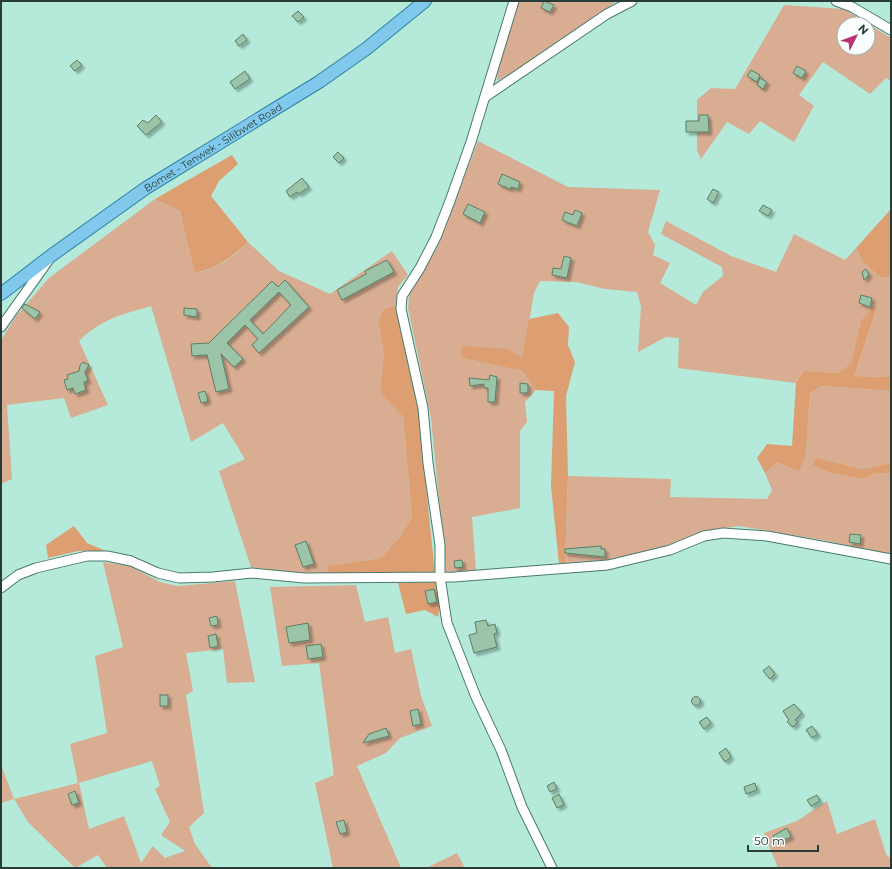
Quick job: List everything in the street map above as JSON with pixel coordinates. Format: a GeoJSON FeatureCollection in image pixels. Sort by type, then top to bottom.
{"type":"FeatureCollection","features":[{"type":"Feature","properties":{"kind":"main road","name":"Bomet - Tenwek - Silibwet Road"},"geometry":{"type":"LineString","coordinates":[[1,294],[52,255],[146,188],[320,82],[366,49],[425,1]]}},
{"type":"Feature","properties":{"kind":"street"},"geometry":{"type":"LineString","coordinates":[[514,1],[471,142],[436,238],[420,268],[402,296],[401,309],[423,408],[428,463],[440,545],[440,577],[447,623],[459,656],[501,750],[522,807],[552,868]]}},
{"type":"Feature","properties":{"kind":"street"},"geometry":{"type":"LineString","coordinates":[[485,97],[607,14],[632,1]]}},
{"type":"Feature","properties":{"kind":"street"},"geometry":{"type":"LineString","coordinates":[[836,1],[852,7],[891,30]]}},
{"type":"Feature","properties":{"kind":"street"},"geometry":{"type":"LineString","coordinates":[[1,327],[52,255]]}},
{"type":"Feature","properties":{"kind":"street"},"geometry":{"type":"LineString","coordinates":[[1,588],[18,575],[36,568],[87,556],[107,556],[131,561],[158,574],[179,578],[213,578],[252,573],[312,578],[496,575],[608,565],[670,550],[704,536],[723,533],[767,536],[891,559]]}},
{"type":"Feature","properties":{"kind":"shaded area"},"geometry":{"type":"Polygon","coordinates":[[[519,1],[617,1],[521,67],[497,81],[498,68],[519,1]]]}},
{"type":"Feature","properties":{"kind":"shaded area"},"geometry":{"type":"Polygon","coordinates":[[[784,5],[844,9],[855,16],[836,16],[836,56],[876,56],[876,29],[891,38],[891,81],[886,78],[870,94],[823,62],[799,95],[814,106],[794,142],[760,121],[749,134],[727,122],[701,159],[697,150],[697,100],[711,88],[735,89],[784,5]]]}},
{"type":"Feature","properties":{"kind":"shaded area"},"geometry":{"type":"Polygon","coordinates":[[[478,141],[568,187],[660,190],[648,232],[655,245],[653,255],[670,263],[660,283],[696,305],[703,292],[723,276],[722,267],[661,234],[666,221],[731,256],[776,272],[794,234],[845,260],[856,248],[863,262],[880,277],[891,277],[891,377],[854,376],[879,303],[861,320],[851,363],[838,373],[804,371],[796,383],[678,368],[679,338],[666,337],[638,352],[641,307],[637,292],[605,289],[576,282],[540,281],[534,293],[523,358],[462,358],[522,371],[536,390],[525,402],[527,422],[520,431],[520,508],[472,517],[476,571],[446,572],[431,418],[408,308],[409,294],[437,248],[478,141]]]}},
{"type":"Feature","properties":{"kind":"shaded area"},"geometry":{"type":"Polygon","coordinates":[[[232,155],[238,164],[219,181],[211,196],[248,242],[224,262],[204,271],[195,273],[180,211],[155,199],[232,155]]]}},
{"type":"Feature","properties":{"kind":"shaded area"},"geometry":{"type":"Polygon","coordinates":[[[155,199],[180,211],[196,273],[205,271],[225,262],[248,242],[279,271],[330,294],[392,251],[408,275],[398,287],[396,306],[384,309],[378,321],[384,354],[380,393],[403,417],[412,518],[398,539],[381,558],[328,566],[328,577],[251,567],[219,471],[245,459],[223,423],[191,442],[151,306],[112,319],[87,334],[79,341],[108,405],[71,418],[64,398],[7,405],[12,479],[1,484],[1,340],[16,316],[49,278],[155,199]]]}},
{"type":"Feature","properties":{"kind":"shaded area"},"geometry":{"type":"Polygon","coordinates":[[[891,209],[891,277],[880,277],[863,262],[856,248],[891,209]]]}},
{"type":"Feature","properties":{"kind":"shaded area"},"geometry":{"type":"Polygon","coordinates":[[[879,302],[854,376],[891,377],[891,391],[821,386],[810,393],[806,454],[799,471],[778,462],[765,473],[757,458],[767,444],[792,446],[796,383],[804,371],[838,373],[851,363],[861,320],[879,302]]]}},
{"type":"Feature","properties":{"kind":"shaded area"},"geometry":{"type":"Polygon","coordinates":[[[396,306],[418,408],[435,574],[328,577],[328,566],[381,558],[398,539],[412,518],[403,417],[380,393],[384,354],[378,321],[384,309],[396,306]]]}},
{"type":"Feature","properties":{"kind":"shaded area"},"geometry":{"type":"Polygon","coordinates":[[[558,313],[569,327],[568,345],[575,362],[566,396],[568,476],[565,563],[559,564],[551,486],[554,391],[536,390],[522,371],[462,358],[462,346],[507,349],[522,358],[529,319],[558,313]]]}},
{"type":"Feature","properties":{"kind":"shaded area"},"geometry":{"type":"Polygon","coordinates":[[[821,386],[891,391],[891,463],[863,469],[817,458],[863,479],[876,473],[891,473],[891,555],[822,540],[739,526],[705,531],[668,546],[607,560],[565,563],[568,476],[671,479],[670,497],[767,499],[772,490],[765,473],[778,462],[806,454],[810,393],[821,386]]]}},
{"type":"Feature","properties":{"kind":"shaded area"},"geometry":{"type":"Polygon","coordinates":[[[817,458],[863,469],[891,463],[891,473],[876,473],[864,479],[829,472],[813,465],[817,458]]]}},
{"type":"Feature","properties":{"kind":"shaded area"},"geometry":{"type":"Polygon","coordinates":[[[74,526],[87,543],[106,551],[78,551],[48,558],[46,545],[74,526]]]}},
{"type":"Feature","properties":{"kind":"shaded area"},"geometry":{"type":"Polygon","coordinates":[[[103,562],[130,566],[160,582],[177,586],[235,581],[255,682],[227,683],[223,649],[186,653],[193,691],[186,695],[204,813],[189,827],[195,844],[212,868],[107,868],[98,855],[75,868],[28,822],[14,799],[78,783],[70,744],[107,733],[95,656],[123,647],[103,562]],[[152,761],[79,783],[89,829],[124,816],[141,863],[153,846],[165,858],[185,851],[161,835],[170,822],[155,789],[160,786],[152,761]]]}},
{"type":"Feature","properties":{"kind":"shaded area"},"geometry":{"type":"Polygon","coordinates":[[[436,582],[440,605],[438,617],[425,610],[406,614],[398,583],[436,582]]]}},
{"type":"Feature","properties":{"kind":"shaded area"},"geometry":{"type":"Polygon","coordinates":[[[356,585],[365,622],[388,617],[395,653],[411,649],[421,696],[432,726],[400,738],[386,753],[357,766],[401,868],[333,868],[315,783],[334,775],[319,663],[282,666],[270,587],[356,585]]]}},
{"type":"Feature","properties":{"kind":"shaded area"},"geometry":{"type":"Polygon","coordinates":[[[1,765],[14,799],[1,803],[1,765]]]}},
{"type":"Feature","properties":{"kind":"shaded area"},"geometry":{"type":"Polygon","coordinates":[[[827,801],[837,834],[875,819],[886,854],[891,859],[891,868],[778,868],[764,833],[797,821],[827,801]]]}},
{"type":"Feature","properties":{"kind":"shaded area"},"geometry":{"type":"Polygon","coordinates":[[[457,853],[465,868],[426,868],[457,853]]]}},
{"type":"Feature","properties":{"kind":"building"},"geometry":{"type":"Polygon","coordinates":[[[544,1],[554,5],[550,12],[541,8],[544,1]]]}},
{"type":"Feature","properties":{"kind":"building"},"geometry":{"type":"Polygon","coordinates":[[[298,11],[304,17],[298,22],[292,16],[298,11]]]}},
{"type":"Feature","properties":{"kind":"building"},"geometry":{"type":"Polygon","coordinates":[[[243,34],[247,40],[239,46],[235,41],[243,34]]]}},
{"type":"Feature","properties":{"kind":"building"},"geometry":{"type":"Polygon","coordinates":[[[77,60],[82,65],[75,71],[70,66],[77,60]]]}},
{"type":"Feature","properties":{"kind":"building"},"geometry":{"type":"Polygon","coordinates":[[[797,66],[806,71],[802,78],[793,73],[797,66]]]}},
{"type":"Feature","properties":{"kind":"building"},"geometry":{"type":"Polygon","coordinates":[[[751,70],[760,75],[757,82],[747,76],[751,70]]]}},
{"type":"Feature","properties":{"kind":"building"},"geometry":{"type":"Polygon","coordinates":[[[245,71],[250,79],[235,89],[230,82],[245,71]]]}},
{"type":"Feature","properties":{"kind":"building"},"geometry":{"type":"Polygon","coordinates":[[[760,78],[767,82],[763,89],[757,85],[760,78]]]}},
{"type":"Feature","properties":{"kind":"building"},"geometry":{"type":"Polygon","coordinates":[[[156,115],[162,122],[146,135],[137,126],[143,120],[148,123],[156,115]]]}},
{"type":"Feature","properties":{"kind":"building"},"geometry":{"type":"Polygon","coordinates":[[[699,115],[708,115],[709,132],[686,132],[686,121],[699,121],[699,115]]]}},
{"type":"Feature","properties":{"kind":"building"},"geometry":{"type":"Polygon","coordinates":[[[338,152],[344,158],[339,163],[333,157],[338,152]]]}},
{"type":"Feature","properties":{"kind":"building"},"geometry":{"type":"Polygon","coordinates":[[[502,174],[520,182],[518,189],[511,187],[510,189],[498,184],[502,174]]]}},
{"type":"Feature","properties":{"kind":"building"},"geometry":{"type":"Polygon","coordinates":[[[302,178],[309,187],[299,194],[297,192],[290,197],[286,191],[302,178]]]}},
{"type":"Feature","properties":{"kind":"building"},"geometry":{"type":"Polygon","coordinates":[[[713,189],[719,192],[713,203],[707,199],[713,189]]]}},
{"type":"Feature","properties":{"kind":"building"},"geometry":{"type":"Polygon","coordinates":[[[468,204],[485,212],[480,223],[463,214],[468,204]]]}},
{"type":"Feature","properties":{"kind":"building"},"geometry":{"type":"Polygon","coordinates":[[[763,205],[772,210],[768,216],[759,211],[763,205]]]}},
{"type":"Feature","properties":{"kind":"building"},"geometry":{"type":"Polygon","coordinates":[[[575,210],[582,213],[577,226],[562,220],[565,212],[573,215],[575,210]]]}},
{"type":"Feature","properties":{"kind":"building"},"geometry":{"type":"Polygon","coordinates":[[[564,256],[571,258],[567,278],[552,275],[553,268],[561,269],[564,256]]]}},
{"type":"Feature","properties":{"kind":"building"},"geometry":{"type":"Polygon","coordinates":[[[387,260],[394,272],[342,300],[337,290],[366,274],[365,271],[387,260]]]}},
{"type":"Feature","properties":{"kind":"building"},"geometry":{"type":"Polygon","coordinates":[[[866,269],[869,275],[864,280],[862,272],[866,269]]]}},
{"type":"Feature","properties":{"kind":"building"},"geometry":{"type":"Polygon","coordinates":[[[285,280],[309,307],[259,353],[252,345],[258,339],[245,325],[227,343],[243,359],[234,367],[221,354],[229,389],[216,392],[207,355],[192,356],[191,344],[209,343],[272,281],[278,287],[285,280]],[[279,292],[250,320],[263,334],[291,305],[279,292]]]}},
{"type":"Feature","properties":{"kind":"building"},"geometry":{"type":"Polygon","coordinates":[[[861,295],[872,298],[870,307],[859,303],[861,295]]]}},
{"type":"Feature","properties":{"kind":"building"},"geometry":{"type":"Polygon","coordinates":[[[25,304],[40,312],[35,319],[22,308],[25,304]]]}},
{"type":"Feature","properties":{"kind":"building"},"geometry":{"type":"Polygon","coordinates":[[[184,308],[197,309],[197,317],[184,315],[184,308]]]}},
{"type":"Feature","properties":{"kind":"building"},"geometry":{"type":"Polygon","coordinates":[[[83,362],[89,365],[85,372],[88,381],[84,382],[86,390],[75,394],[73,388],[67,390],[64,380],[68,379],[67,375],[79,371],[80,365],[83,362]]]}},
{"type":"Feature","properties":{"kind":"building"},"geometry":{"type":"Polygon","coordinates":[[[490,375],[497,377],[495,402],[488,402],[488,388],[484,388],[484,384],[470,386],[469,378],[489,380],[490,375]]]}},
{"type":"Feature","properties":{"kind":"building"},"geometry":{"type":"Polygon","coordinates":[[[520,383],[528,384],[528,393],[520,393],[520,383]]]}},
{"type":"Feature","properties":{"kind":"building"},"geometry":{"type":"Polygon","coordinates":[[[205,391],[208,401],[201,403],[198,393],[205,391]]]}},
{"type":"Feature","properties":{"kind":"building"},"geometry":{"type":"Polygon","coordinates":[[[850,534],[861,535],[860,544],[849,542],[850,534]]]}},
{"type":"Feature","properties":{"kind":"building"},"geometry":{"type":"Polygon","coordinates":[[[306,541],[314,564],[303,567],[295,545],[306,541]]]}},
{"type":"Feature","properties":{"kind":"building"},"geometry":{"type":"Polygon","coordinates":[[[601,546],[601,549],[605,549],[605,557],[565,553],[565,549],[601,546]]]}},
{"type":"Feature","properties":{"kind":"building"},"geometry":{"type":"Polygon","coordinates":[[[462,560],[463,567],[455,568],[454,561],[462,560]]]}},
{"type":"Feature","properties":{"kind":"building"},"geometry":{"type":"Polygon","coordinates":[[[434,589],[437,602],[428,604],[425,591],[434,589]]]}},
{"type":"Feature","properties":{"kind":"building"},"geometry":{"type":"Polygon","coordinates":[[[217,616],[218,625],[211,626],[209,618],[217,616]]]}},
{"type":"Feature","properties":{"kind":"building"},"geometry":{"type":"Polygon","coordinates":[[[486,620],[488,626],[495,624],[497,633],[494,634],[497,647],[474,653],[469,635],[477,633],[475,622],[486,620]]]}},
{"type":"Feature","properties":{"kind":"building"},"geometry":{"type":"Polygon","coordinates":[[[308,623],[310,640],[289,643],[286,627],[308,623]]]}},
{"type":"Feature","properties":{"kind":"building"},"geometry":{"type":"Polygon","coordinates":[[[216,634],[218,646],[210,648],[208,636],[216,634]]]}},
{"type":"Feature","properties":{"kind":"building"},"geometry":{"type":"Polygon","coordinates":[[[321,644],[323,657],[308,659],[306,646],[321,644]]]}},
{"type":"Feature","properties":{"kind":"building"},"geometry":{"type":"Polygon","coordinates":[[[769,666],[775,674],[770,679],[763,671],[769,666]]]}},
{"type":"Feature","properties":{"kind":"building"},"geometry":{"type":"Polygon","coordinates":[[[160,695],[168,695],[168,706],[160,706],[160,695]]]}},
{"type":"Feature","properties":{"kind":"building"},"geometry":{"type":"Polygon","coordinates":[[[696,696],[701,701],[696,706],[691,701],[696,696]]]}},
{"type":"Feature","properties":{"kind":"building"},"geometry":{"type":"Polygon","coordinates":[[[794,704],[802,713],[795,720],[798,722],[793,727],[787,722],[789,720],[783,711],[794,704]]]}},
{"type":"Feature","properties":{"kind":"building"},"geometry":{"type":"Polygon","coordinates":[[[418,709],[421,724],[413,726],[410,711],[418,709]]]}},
{"type":"Feature","properties":{"kind":"building"},"geometry":{"type":"Polygon","coordinates":[[[707,717],[711,723],[704,729],[699,722],[707,717]]]}},
{"type":"Feature","properties":{"kind":"building"},"geometry":{"type":"Polygon","coordinates":[[[812,726],[818,734],[812,738],[806,730],[812,726]]]}},
{"type":"Feature","properties":{"kind":"building"},"geometry":{"type":"Polygon","coordinates":[[[386,728],[389,736],[363,743],[369,734],[386,728]]]}},
{"type":"Feature","properties":{"kind":"building"},"geometry":{"type":"Polygon","coordinates":[[[726,748],[731,757],[725,762],[719,753],[726,748]]]}},
{"type":"Feature","properties":{"kind":"building"},"geometry":{"type":"Polygon","coordinates":[[[554,782],[557,789],[550,792],[547,786],[554,782]]]}},
{"type":"Feature","properties":{"kind":"building"},"geometry":{"type":"Polygon","coordinates":[[[755,783],[757,790],[746,794],[744,787],[755,783]]]}},
{"type":"Feature","properties":{"kind":"building"},"geometry":{"type":"Polygon","coordinates":[[[75,791],[79,803],[72,805],[68,794],[75,791]]]}},
{"type":"Feature","properties":{"kind":"building"},"geometry":{"type":"Polygon","coordinates":[[[559,794],[564,805],[557,808],[552,798],[559,794]]]}},
{"type":"Feature","properties":{"kind":"building"},"geometry":{"type":"Polygon","coordinates":[[[817,795],[820,801],[811,806],[807,800],[817,795]]]}},
{"type":"Feature","properties":{"kind":"building"},"geometry":{"type":"Polygon","coordinates":[[[344,820],[347,832],[340,834],[336,822],[344,820]]]}},
{"type":"Feature","properties":{"kind":"building"},"geometry":{"type":"Polygon","coordinates":[[[787,828],[791,837],[776,843],[772,842],[773,836],[787,828]]]}}]}
